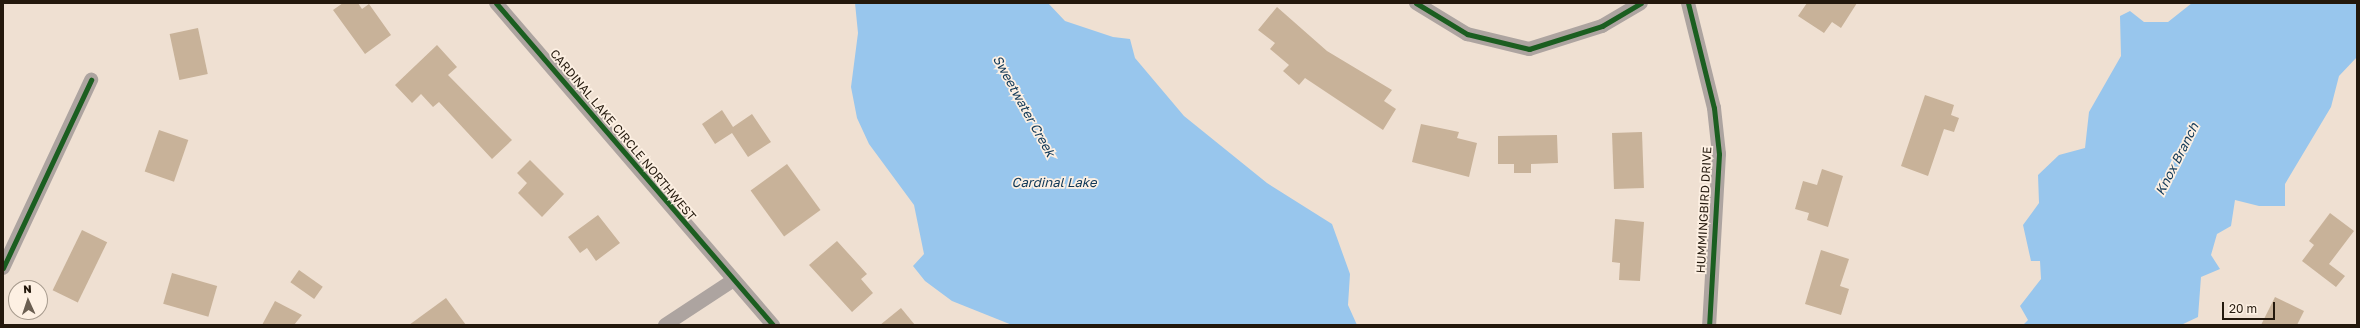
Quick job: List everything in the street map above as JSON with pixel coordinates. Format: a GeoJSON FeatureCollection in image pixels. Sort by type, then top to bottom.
{"type":"FeatureCollection","features":[{"type":"Feature","properties":{"kind":"street","name":"CARDINAL LAKE CIRCLE NORTHWEST"},"geometry":{"type":"LineString","coordinates":[[496,3],[567,83],[732,281],[773,325]]}},
{"type":"Feature","properties":{"kind":"street"},"geometry":{"type":"LineString","coordinates":[[1416,3],[1467,34],[1529,49],[1602,26],[1641,3]]}},
{"type":"Feature","properties":{"kind":"street","name":"HUMMINGBIRD DRIVE"},"geometry":{"type":"LineString","coordinates":[[1688,3],[1714,108],[1719,154],[1709,325]]}},
{"type":"Feature","properties":{"kind":"street"},"geometry":{"type":"LineString","coordinates":[[3,268],[91,80]]}},
{"type":"Feature","properties":{"kind":"street"},"geometry":{"type":"LineString","coordinates":[[665,325],[732,281]]}},
{"type":"Feature","properties":{"kind":"water","name":"Cardinal Lake"},"geometry":{"type":"Polygon","coordinates":[[[855,3],[1048,3],[1065,21],[1113,37],[1130,39],[1135,58],[1184,116],[1267,183],[1332,224],[1350,274],[1348,305],[1357,325],[1012,325],[952,301],[925,281],[913,266],[924,254],[914,205],[869,144],[857,118],[851,87],[858,33],[855,3]]]}},
{"type":"Feature","properties":{"kind":"water","name":"Knox Branch"},"geometry":{"type":"Polygon","coordinates":[[[2192,3],[2357,3],[2357,57],[2339,76],[2331,107],[2285,184],[2285,206],[2259,206],[2235,200],[2231,226],[2217,234],[2211,255],[2220,269],[2201,277],[2198,317],[2181,325],[2023,325],[2028,320],[2020,306],[2041,279],[2040,261],[2031,261],[2023,225],[2039,203],[2038,175],[2059,155],[2085,148],[2089,112],[2121,56],[2120,16],[2130,11],[2144,22],[2168,22],[2192,3]]]}},
{"type":"Feature","properties":{"kind":"building"},"geometry":{"type":"Polygon","coordinates":[[[343,3],[358,3],[362,9],[369,4],[391,35],[365,54],[333,10],[343,3]]]}},
{"type":"Feature","properties":{"kind":"building"},"geometry":{"type":"Polygon","coordinates":[[[1807,3],[1857,3],[1841,28],[1832,22],[1824,33],[1798,16],[1807,3]]]}},
{"type":"Feature","properties":{"kind":"building"},"geometry":{"type":"Polygon","coordinates":[[[1277,7],[1327,51],[1392,90],[1384,101],[1396,109],[1383,130],[1305,78],[1299,85],[1283,71],[1289,65],[1270,49],[1275,43],[1258,30],[1277,7]]]}},
{"type":"Feature","properties":{"kind":"building"},"geometry":{"type":"Polygon","coordinates":[[[198,28],[208,74],[179,80],[170,34],[198,28]]]}},
{"type":"Feature","properties":{"kind":"building"},"geometry":{"type":"Polygon","coordinates":[[[437,45],[457,67],[448,75],[512,140],[492,159],[439,102],[433,107],[421,94],[412,103],[395,85],[437,45]]]}},
{"type":"Feature","properties":{"kind":"building"},"geometry":{"type":"Polygon","coordinates":[[[1925,95],[1954,105],[1951,115],[1959,118],[1954,132],[1944,129],[1928,176],[1901,166],[1925,95]]]}},
{"type":"Feature","properties":{"kind":"building"},"geometry":{"type":"Polygon","coordinates":[[[722,110],[733,127],[752,114],[771,142],[748,157],[732,133],[715,144],[702,124],[722,110]]]}},
{"type":"Feature","properties":{"kind":"building"},"geometry":{"type":"Polygon","coordinates":[[[1421,124],[1459,132],[1457,138],[1477,143],[1469,177],[1412,162],[1421,124]]]}},
{"type":"Feature","properties":{"kind":"building"},"geometry":{"type":"Polygon","coordinates":[[[159,130],[188,140],[174,182],[145,172],[159,130]]]}},
{"type":"Feature","properties":{"kind":"building"},"geometry":{"type":"Polygon","coordinates":[[[1642,132],[1644,188],[1614,189],[1612,133],[1642,132]]]}},
{"type":"Feature","properties":{"kind":"building"},"geometry":{"type":"Polygon","coordinates":[[[1557,135],[1558,163],[1531,164],[1531,173],[1514,173],[1514,164],[1498,164],[1498,136],[1557,135]]]}},
{"type":"Feature","properties":{"kind":"building"},"geometry":{"type":"Polygon","coordinates":[[[530,160],[564,194],[542,217],[518,193],[527,183],[517,173],[530,160]]]}},
{"type":"Feature","properties":{"kind":"building"},"geometry":{"type":"Polygon","coordinates":[[[787,164],[821,210],[784,237],[751,190],[787,164]]]}},
{"type":"Feature","properties":{"kind":"building"},"geometry":{"type":"Polygon","coordinates":[[[1822,169],[1843,176],[1828,227],[1807,220],[1809,213],[1795,209],[1803,181],[1817,185],[1822,169]]]}},
{"type":"Feature","properties":{"kind":"building"},"geometry":{"type":"Polygon","coordinates":[[[2330,213],[2354,231],[2329,264],[2345,276],[2336,287],[2302,261],[2314,245],[2309,241],[2330,213]]]}},
{"type":"Feature","properties":{"kind":"building"},"geometry":{"type":"Polygon","coordinates":[[[598,215],[620,243],[596,261],[587,248],[580,253],[568,237],[598,215]]]}},
{"type":"Feature","properties":{"kind":"building"},"geometry":{"type":"Polygon","coordinates":[[[1615,219],[1644,222],[1640,281],[1619,280],[1620,263],[1612,262],[1615,219]]]}},
{"type":"Feature","properties":{"kind":"building"},"geometry":{"type":"Polygon","coordinates":[[[82,230],[107,242],[78,302],[53,290],[82,230]]]}},
{"type":"Feature","properties":{"kind":"building"},"geometry":{"type":"Polygon","coordinates":[[[837,241],[867,274],[861,279],[873,293],[852,312],[809,265],[837,241]]]}},
{"type":"Feature","properties":{"kind":"building"},"geometry":{"type":"Polygon","coordinates":[[[1821,250],[1849,259],[1840,286],[1849,289],[1841,315],[1805,304],[1821,250]]]}},
{"type":"Feature","properties":{"kind":"building"},"geometry":{"type":"Polygon","coordinates":[[[299,270],[323,287],[314,299],[290,282],[299,270]]]}},
{"type":"Feature","properties":{"kind":"building"},"geometry":{"type":"Polygon","coordinates":[[[172,273],[217,286],[208,317],[163,304],[172,273]]]}},
{"type":"Feature","properties":{"kind":"building"},"geometry":{"type":"Polygon","coordinates":[[[2275,297],[2304,311],[2297,325],[2261,325],[2275,297]]]}},
{"type":"Feature","properties":{"kind":"building"},"geometry":{"type":"Polygon","coordinates":[[[446,298],[466,325],[409,325],[446,298]]]}},
{"type":"Feature","properties":{"kind":"building"},"geometry":{"type":"Polygon","coordinates":[[[275,301],[302,315],[294,325],[262,325],[275,301]]]}},
{"type":"Feature","properties":{"kind":"building"},"geometry":{"type":"Polygon","coordinates":[[[901,308],[915,325],[880,325],[901,308]]]}},
{"type":"Feature","properties":{"kind":"cycle path"},"geometry":{"type":"LineString","coordinates":[[496,3],[773,325]]}},
{"type":"Feature","properties":{"kind":"cycle path"},"geometry":{"type":"LineString","coordinates":[[1416,3],[1467,34],[1529,49],[1602,26],[1641,3]]}},
{"type":"Feature","properties":{"kind":"cycle path"},"geometry":{"type":"LineString","coordinates":[[1688,3],[1714,108],[1719,154],[1709,325]]}},
{"type":"Feature","properties":{"kind":"cycle path"},"geometry":{"type":"LineString","coordinates":[[3,268],[91,80]]}},
{"type":"Feature","properties":{"kind":"water label","name":"Sweetwater Creek"},"geometry":{"type":"Point","coordinates":[1024,106]}}]}
